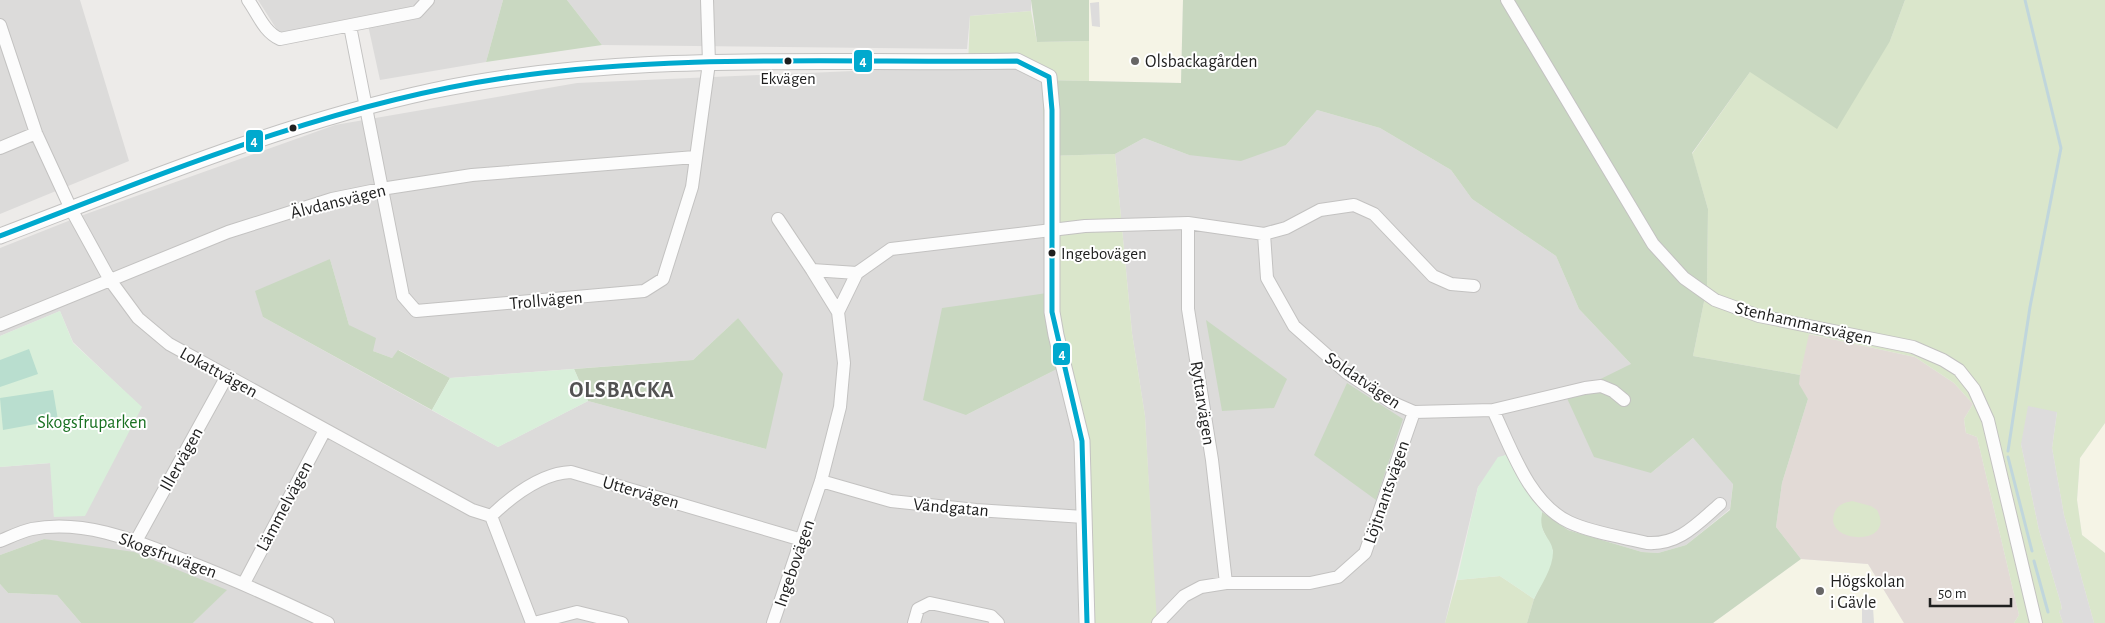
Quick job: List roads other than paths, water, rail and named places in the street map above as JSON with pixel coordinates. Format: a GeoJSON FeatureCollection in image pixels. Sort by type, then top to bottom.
{"type":"FeatureCollection","features":[{"type":"Feature","properties":{"kind":"street"},"geometry":{"type":"LineString","coordinates":[[248,0],[266,28],[272,35],[280,39],[417,12],[428,0]]}},
{"type":"Feature","properties":{"kind":"street"},"geometry":{"type":"LineString","coordinates":[[707,0],[709,63]]}},
{"type":"Feature","properties":{"kind":"street","name":"Stenhammarsvägen"},"geometry":{"type":"LineString","coordinates":[[1507,0],[1653,244],[1684,278],[1715,300],[1759,316],[1913,348],[1943,360],[1959,370],[1974,389],[1988,420],[2036,623]]}},
{"type":"Feature","properties":{"kind":"street","name":"Lokattvägen"},"geometry":{"type":"LineString","coordinates":[[0,26],[36,133],[71,209],[110,280],[138,318],[163,339],[227,376],[472,510],[491,516]]}},
{"type":"Feature","properties":{"kind":"street","name":"Trollvägen"},"geometry":{"type":"LineString","coordinates":[[350,26],[364,107],[403,296],[416,311],[644,291],[663,279],[692,188],[709,63]]}},
{"type":"Feature","properties":{"kind":"street"},"geometry":{"type":"LineString","coordinates":[[0,236],[231,148],[364,107],[434,90],[530,75],[625,66],[709,63],[1017,61],[1049,77],[1052,110],[1052,312],[1082,441],[1087,623]]}},
{"type":"Feature","properties":{"kind":"street"},"geometry":{"type":"LineString","coordinates":[[0,148],[36,133]]}},
{"type":"Feature","properties":{"kind":"street","name":"Älvdansvägen"},"geometry":{"type":"LineString","coordinates":[[0,324],[228,232],[332,199],[381,189],[472,176],[695,157]]}},
{"type":"Feature","properties":{"kind":"street"},"geometry":{"type":"LineString","coordinates":[[838,312],[857,273],[891,249],[1085,226],[1188,222],[1264,234],[1286,228],[1320,210],[1354,205],[1374,214],[1432,276],[1450,284],[1474,286]]}},
{"type":"Feature","properties":{"kind":"street"},"geometry":{"type":"LineString","coordinates":[[778,219],[838,312]]}},
{"type":"Feature","properties":{"kind":"street","name":"Ryttarvägen"},"geometry":{"type":"LineString","coordinates":[[1188,222],[1188,309],[1212,460],[1226,583]]}},
{"type":"Feature","properties":{"kind":"street","name":"Soldatvägen"},"geometry":{"type":"LineString","coordinates":[[1264,234],[1267,278],[1294,326],[1347,373],[1390,402],[1414,412],[1493,410],[1585,388],[1601,386],[1613,391],[1624,400]]}},
{"type":"Feature","properties":{"kind":"street"},"geometry":{"type":"LineString","coordinates":[[812,270],[857,273]]}},
{"type":"Feature","properties":{"kind":"street","name":"Ingebovägen"},"geometry":{"type":"LineString","coordinates":[[773,623],[822,481],[840,407],[844,363],[838,312]]}},
{"type":"Feature","properties":{"kind":"street","name":"Illervägen"},"geometry":{"type":"LineString","coordinates":[[136,541],[227,376]]}},
{"type":"Feature","properties":{"kind":"street"},"geometry":{"type":"LineString","coordinates":[[1493,410],[1536,495],[1547,507],[1570,523],[1656,544],[1680,538],[1720,504]]}},
{"type":"Feature","properties":{"kind":"street","name":"Löjtnantsvägen"},"geometry":{"type":"LineString","coordinates":[[1158,623],[1184,596],[1200,587],[1226,583],[1310,584],[1338,577],[1365,553],[1414,412]]}},
{"type":"Feature","properties":{"kind":"street","name":"Lämmelvägen"},"geometry":{"type":"LineString","coordinates":[[244,583],[325,430]]}},
{"type":"Feature","properties":{"kind":"street","name":"Uttervägen"},"geometry":{"type":"LineString","coordinates":[[491,516],[507,501],[555,472],[571,472],[802,540]]}},
{"type":"Feature","properties":{"kind":"street","name":"Vändgatan"},"geometry":{"type":"LineString","coordinates":[[822,481],[891,501],[976,510],[1084,517]]}},
{"type":"Feature","properties":{"kind":"street"},"geometry":{"type":"LineString","coordinates":[[491,516],[533,623],[577,612],[622,623]]}},
{"type":"Feature","properties":{"kind":"street","name":"Skogsfruvägen"},"geometry":{"type":"LineString","coordinates":[[0,541],[32,529],[63,527],[91,529],[136,541],[244,583],[328,623]]}},
{"type":"Feature","properties":{"kind":"street"},"geometry":{"type":"LineString","coordinates":[[914,623],[918,609],[930,603],[991,616],[998,623]]}},
{"type":"Feature","properties":{"kind":"waterway"},"geometry":{"type":"LineString","coordinates":[[2008,451],[2030,307],[2061,148],[2025,0]]}},
{"type":"Feature","properties":{"kind":"waterway"},"geometry":{"type":"LineString","coordinates":[[2008,457],[2032,551]]}},
{"type":"Feature","properties":{"kind":"waterway"},"geometry":{"type":"LineString","coordinates":[[2034,561],[2048,612]]}},
{"type":"Feature","properties":{"kind":"place","name":"Ekvägen"},"geometry":{"type":"Point","coordinates":[788,61]}},
{"type":"Feature","properties":{"kind":"place","name":"Olsbackagården"},"geometry":{"type":"Point","coordinates":[1135,61]}},
{"type":"Feature","properties":{"kind":"place","name":"Ingebovägen"},"geometry":{"type":"Point","coordinates":[1052,253]}},
{"type":"Feature","properties":{"kind":"place","name":"Högskolan i Gävle"},"geometry":{"type":"Point","coordinates":[1820,591]}},
{"type":"Feature","properties":{"kind":"district","name":"OLSBACKA"},"geometry":{"type":"Point","coordinates":[622,389]}},
{"type":"Feature","properties":{"kind":"park label","name":"Skogsfruparken"},"geometry":{"type":"Point","coordinates":[92,422]}}]}
